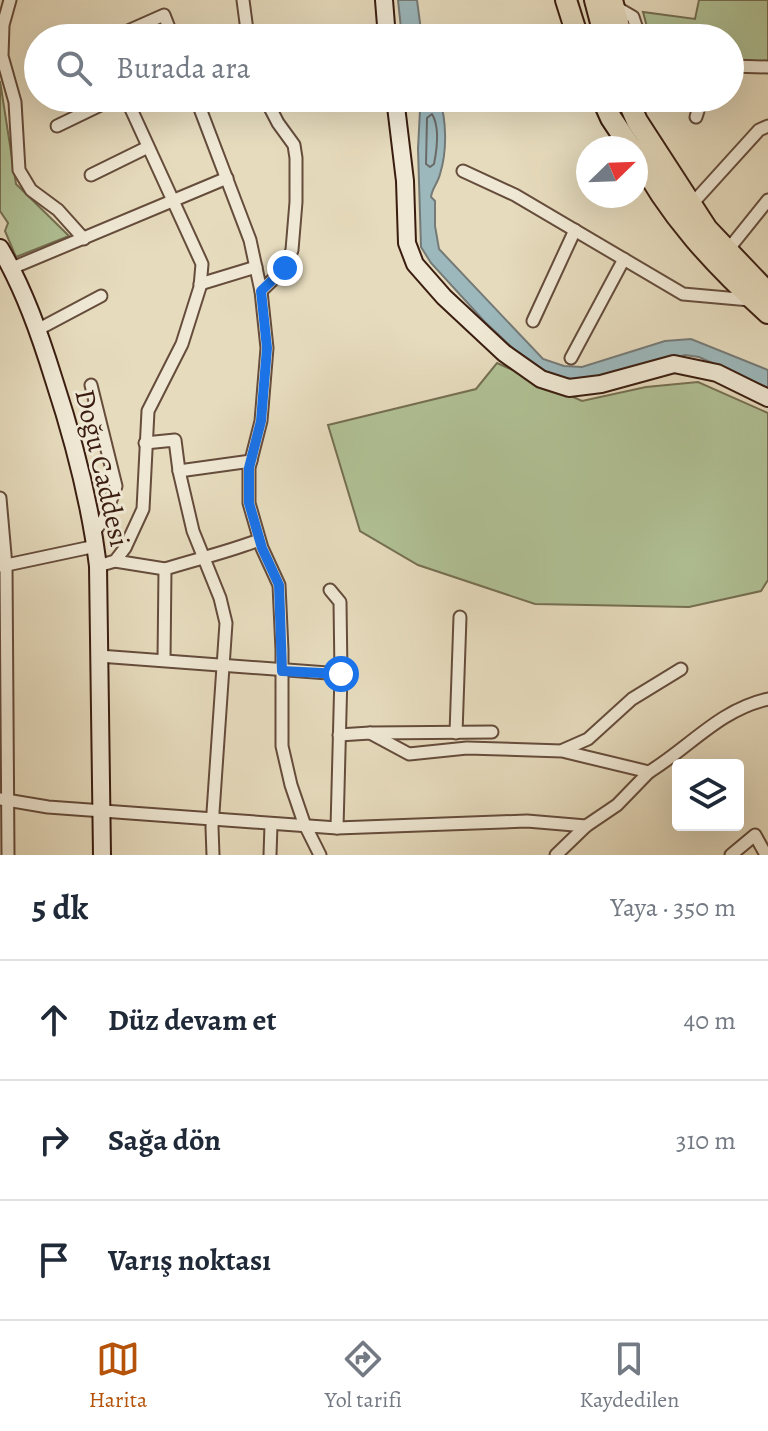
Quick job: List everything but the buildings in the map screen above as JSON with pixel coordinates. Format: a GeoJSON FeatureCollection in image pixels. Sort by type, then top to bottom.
{"type":"FeatureCollection","features":[{"type":"Feature","properties":{"kind":"highway"},"geometry":{"type":"LineString","coordinates":[[583,24],[591,1]]}},
{"type":"Feature","properties":{"kind":"highway"},"geometry":{"type":"LineString","coordinates":[[590,24],[591,1]]}},
{"type":"Feature","properties":{"kind":"highway"},"geometry":{"type":"LineString","coordinates":[[591,1],[600,24]]}},
{"type":"Feature","properties":{"kind":"highway"},"geometry":{"type":"LineString","coordinates":[[591,1],[610,24]]}},
{"type":"Feature","properties":{"kind":"highway"},"geometry":{"type":"LineString","coordinates":[[608,112],[624,136]]}},
{"type":"Feature","properties":{"kind":"highway"},"geometry":{"type":"LineString","coordinates":[[617,112],[628,136]]}},
{"type":"Feature","properties":{"kind":"highway"},"geometry":{"type":"LineString","coordinates":[[633,112],[707,229],[727,251],[763,302]]}},
{"type":"Feature","properties":{"kind":"highway"},"geometry":{"type":"LineString","coordinates":[[646,112],[673,177]]}},
{"type":"Feature","properties":{"kind":"highway"},"geometry":{"type":"LineString","coordinates":[[648,171],[693,238],[763,302]]}},
{"type":"Feature","properties":{"kind":"street"},"geometry":{"type":"LineString","coordinates":[[10,0],[3,25],[2,56],[15,102],[19,170],[31,190],[58,210],[84,239]]}},
{"type":"Feature","properties":{"kind":"street"},"geometry":{"type":"LineString","coordinates":[[162,0],[168,24]]}},
{"type":"Feature","properties":{"kind":"street"},"geometry":{"type":"LineString","coordinates":[[243,0],[246,24]]}},
{"type":"Feature","properties":{"kind":"street"},"geometry":{"type":"LineString","coordinates":[[384,0],[386,24]]}},
{"type":"Feature","properties":{"kind":"street"},"geometry":{"type":"LineString","coordinates":[[591,1],[633,17],[635,24]]}},
{"type":"Feature","properties":{"kind":"street"},"geometry":{"type":"LineString","coordinates":[[144,24],[164,15]]}},
{"type":"Feature","properties":{"kind":"street"},"geometry":{"type":"LineString","coordinates":[[744,66],[768,67]]}},
{"type":"Feature","properties":{"kind":"street"},"geometry":{"type":"LineString","coordinates":[[57,126],[86,112]]}},
{"type":"Feature","properties":{"kind":"street"},"geometry":{"type":"LineString","coordinates":[[115,561],[125,548],[143,509],[148,411],[182,344],[200,284],[202,264],[132,112]]}},
{"type":"Feature","properties":{"kind":"street"},"geometry":{"type":"LineString","coordinates":[[201,112],[250,240],[261,291],[267,348],[261,421],[251,461],[249,503],[259,540],[279,585],[282,746],[291,785],[320,855]]}},
{"type":"Feature","properties":{"kind":"street"},"geometry":{"type":"LineString","coordinates":[[261,291],[285,268],[292,250],[296,202],[294,145],[272,112]]}},
{"type":"Feature","properties":{"kind":"street"},"geometry":{"type":"LineString","coordinates":[[398,112],[408,159],[407,243],[415,264],[444,297],[504,353],[541,379],[569,388],[601,384],[674,364],[717,373],[768,398]]}},
{"type":"Feature","properties":{"kind":"street"},"geometry":{"type":"LineString","coordinates":[[696,117],[698,112]]}},
{"type":"Feature","properties":{"kind":"street"},"geometry":{"type":"LineString","coordinates":[[691,205],[759,130],[768,126]]}},
{"type":"Feature","properties":{"kind":"street"},"geometry":{"type":"LineString","coordinates":[[91,175],[148,147]]}},
{"type":"Feature","properties":{"kind":"street"},"geometry":{"type":"LineString","coordinates":[[463,171],[515,195],[683,294],[763,302]]}},
{"type":"Feature","properties":{"kind":"street"},"geometry":{"type":"LineString","coordinates":[[12,268],[227,178]]}},
{"type":"Feature","properties":{"kind":"street"},"geometry":{"type":"LineString","coordinates":[[727,251],[768,200]]}},
{"type":"Feature","properties":{"kind":"street"},"geometry":{"type":"LineString","coordinates":[[533,321],[575,230]]}},
{"type":"Feature","properties":{"kind":"street","name":"Doğu Caddesi"},"geometry":{"type":"LineString","coordinates":[[0,249],[12,268],[37,330],[76,447],[95,539],[98,566],[102,855]]}},
{"type":"Feature","properties":{"kind":"street"},"geometry":{"type":"LineString","coordinates":[[571,358],[624,259]]}},
{"type":"Feature","properties":{"kind":"street"},"geometry":{"type":"LineString","coordinates":[[200,284],[256,267]]}},
{"type":"Feature","properties":{"kind":"street"},"geometry":{"type":"LineString","coordinates":[[37,330],[101,296]]}},
{"type":"Feature","properties":{"kind":"street"},"geometry":{"type":"LineString","coordinates":[[3,566],[95,539],[116,486],[91,385]]}},
{"type":"Feature","properties":{"kind":"street"},"geometry":{"type":"LineString","coordinates":[[145,443],[175,440],[185,505],[202,557],[220,598],[226,623],[213,855]]}},
{"type":"Feature","properties":{"kind":"street"},"geometry":{"type":"LineString","coordinates":[[179,471],[251,461]]}},
{"type":"Feature","properties":{"kind":"street"},"geometry":{"type":"LineString","coordinates":[[0,498],[4,800],[8,855]]}},
{"type":"Feature","properties":{"kind":"street"},"geometry":{"type":"LineString","coordinates":[[98,566],[115,561],[165,569],[202,557],[220,555],[259,540]]}},
{"type":"Feature","properties":{"kind":"street"},"geometry":{"type":"LineString","coordinates":[[164,660],[165,569]]}},
{"type":"Feature","properties":{"kind":"street"},"geometry":{"type":"LineString","coordinates":[[330,590],[340,602],[337,828]]}},
{"type":"Feature","properties":{"kind":"street"},"geometry":{"type":"LineString","coordinates":[[456,733],[460,617]]}},
{"type":"Feature","properties":{"kind":"street"},"geometry":{"type":"LineString","coordinates":[[99,656],[341,674]]}},
{"type":"Feature","properties":{"kind":"street"},"geometry":{"type":"LineString","coordinates":[[562,751],[588,739],[632,699],[681,669]]}},
{"type":"Feature","properties":{"kind":"street"},"geometry":{"type":"LineString","coordinates":[[556,855],[586,826],[617,805],[649,772],[729,712],[768,699]]}},
{"type":"Feature","properties":{"kind":"street"},"geometry":{"type":"LineString","coordinates":[[339,735],[492,732]]}},
{"type":"Feature","properties":{"kind":"street"},"geometry":{"type":"LineString","coordinates":[[370,733],[409,754],[467,748],[562,751],[649,772]]}},
{"type":"Feature","properties":{"kind":"street"},"geometry":{"type":"LineString","coordinates":[[4,800],[103,812],[306,827],[527,821],[586,826]]}},
{"type":"Feature","properties":{"kind":"street"},"geometry":{"type":"LineString","coordinates":[[270,855],[271,825]]}},
{"type":"Feature","properties":{"kind":"street"},"geometry":{"type":"LineString","coordinates":[[731,855],[755,835],[766,855]]}},
{"type":"Feature","properties":{"kind":"green space"},"geometry":{"type":"Polygon","coordinates":[[[699,0],[768,0],[768,62],[744,60],[744,24],[646,24],[643,12],[695,19],[699,0]]]}},
{"type":"Feature","properties":{"kind":"green space"},"geometry":{"type":"Polygon","coordinates":[[[0,81],[16,184],[69,236],[16,257],[5,231],[8,223],[0,211],[0,81]]]}},
{"type":"Feature","properties":{"kind":"green space"},"geometry":{"type":"Polygon","coordinates":[[[497,363],[582,401],[646,387],[698,382],[768,413],[768,580],[761,591],[689,607],[535,604],[418,565],[360,531],[328,425],[476,389],[497,363]]]}},
{"type":"Feature","properties":{"kind":"water"},"geometry":{"type":"Polygon","coordinates":[[[398,0],[417,0],[420,24],[401,24],[398,0]]]}},
{"type":"Feature","properties":{"kind":"water"},"geometry":{"type":"Polygon","coordinates":[[[420,112],[443,112],[444,156],[431,197],[435,201],[439,249],[543,359],[564,366],[582,367],[665,341],[691,339],[768,370],[768,388],[699,357],[685,355],[599,379],[557,379],[538,372],[485,322],[431,263],[421,247],[420,112]]]}},
{"type":"Feature","properties":{"kind":"route"},"geometry":{"type":"LineString","coordinates":[[285,268],[261,291],[267,348],[261,421],[249,468],[249,503],[262,548],[279,585],[282,671],[341,674]]}}]}
